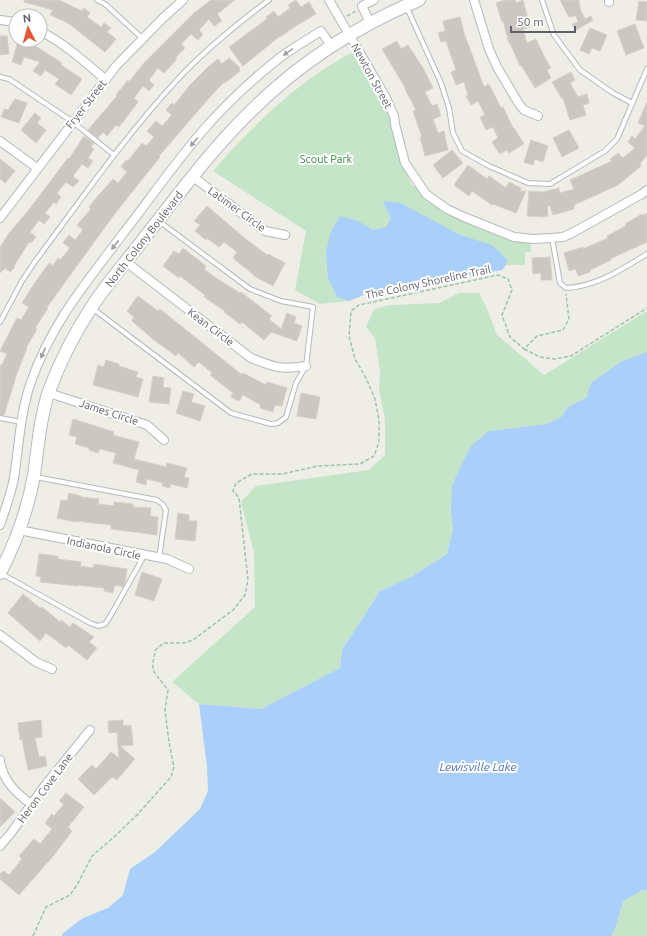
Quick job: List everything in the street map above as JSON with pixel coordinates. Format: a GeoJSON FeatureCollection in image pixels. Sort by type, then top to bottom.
{"type":"FeatureCollection","features":[{"type":"Feature","properties":{"kind":"main road","name":"North Colony Boulevard"},"geometry":{"type":"LineString","coordinates":[[0,573],[9,556],[27,507],[41,421],[49,393],[59,366],[91,307],[192,176],[250,111],[290,76],[350,35],[370,23],[419,0]]}},
{"type":"Feature","properties":{"kind":"street","name":"Fryer Street"},"geometry":{"type":"LineString","coordinates":[[0,218],[3,208],[37,168],[116,66],[142,38],[182,0]]}},
{"type":"Feature","properties":{"kind":"street","name":"Newton Street"},"geometry":{"type":"LineString","coordinates":[[329,0],[385,96],[394,116],[405,163],[426,194],[447,209],[514,237],[533,239],[552,238],[572,233],[647,190]]}},
{"type":"Feature","properties":{"kind":"street"},"geometry":{"type":"LineString","coordinates":[[370,23],[362,6],[374,0]]}},
{"type":"Feature","properties":{"kind":"street"},"geometry":{"type":"LineString","coordinates":[[474,0],[489,49],[497,67],[524,110],[538,116]]}},
{"type":"Feature","properties":{"kind":"street"},"geometry":{"type":"LineString","coordinates":[[0,525],[14,479],[21,422],[31,383],[40,358],[70,304],[182,157],[201,133],[226,106],[282,56],[321,31],[332,47]]}},
{"type":"Feature","properties":{"kind":"street"},"geometry":{"type":"LineString","coordinates":[[48,35],[71,51],[106,80]]}},
{"type":"Feature","properties":{"kind":"street"},"geometry":{"type":"LineString","coordinates":[[0,141],[37,168]]}},
{"type":"Feature","properties":{"kind":"street","name":"Latimer Circle"},"geometry":{"type":"LineString","coordinates":[[192,176],[265,231],[285,235]]}},
{"type":"Feature","properties":{"kind":"street","name":"Kean Circle"},"geometry":{"type":"LineString","coordinates":[[126,262],[251,358],[274,367],[288,369],[306,366]]}},
{"type":"Feature","properties":{"kind":"street","name":"James Circle"},"geometry":{"type":"LineString","coordinates":[[49,393],[147,425],[164,440]]}},
{"type":"Feature","properties":{"kind":"street","name":"Indianola Circle"},"geometry":{"type":"LineString","coordinates":[[19,530],[144,556],[167,559],[189,569]]}},
{"type":"Feature","properties":{"kind":"street"},"geometry":{"type":"LineString","coordinates":[[0,635],[36,662],[52,670]]}},
{"type":"Feature","properties":{"kind":"street","name":"Heron Cove Lane"},"geometry":{"type":"LineString","coordinates":[[0,846],[31,804],[90,730]]}},
{"type":"Feature","properties":{"kind":"street"},"geometry":{"type":"LineString","coordinates":[[0,760],[10,785],[18,794],[31,804]]}},
{"type":"Feature","properties":{"kind":"lane"},"geometry":{"type":"LineString","coordinates":[[97,0],[104,4],[142,38]]}},
{"type":"Feature","properties":{"kind":"lane"},"geometry":{"type":"LineString","coordinates":[[0,322],[30,269],[114,156],[158,101],[192,65],[229,31],[269,0]]}},
{"type":"Feature","properties":{"kind":"lane"},"geometry":{"type":"LineString","coordinates":[[542,0],[554,35],[580,70],[613,93],[632,103]]}},
{"type":"Feature","properties":{"kind":"lane"},"geometry":{"type":"LineString","coordinates":[[406,5],[441,82],[449,108],[453,133],[462,151],[489,166],[528,184],[550,184],[605,151],[617,139],[647,69]]}},
{"type":"Feature","properties":{"kind":"lane"},"geometry":{"type":"LineString","coordinates":[[0,77],[9,79],[72,122],[114,156]]}},
{"type":"Feature","properties":{"kind":"lane"},"geometry":{"type":"LineString","coordinates":[[91,307],[231,413],[271,424],[278,423],[286,417],[296,383],[306,366],[312,307],[281,301],[250,289],[158,220]]}},
{"type":"Feature","properties":{"kind":"lane"},"geometry":{"type":"LineString","coordinates":[[552,238],[560,283],[566,288],[577,288],[608,277],[647,254]]}},
{"type":"Feature","properties":{"kind":"lane"},"geometry":{"type":"LineString","coordinates":[[0,418],[21,422]]}},
{"type":"Feature","properties":{"kind":"lane"},"geometry":{"type":"LineString","coordinates":[[33,477],[157,500],[166,510],[159,558]]}},
{"type":"Feature","properties":{"kind":"lane"},"geometry":{"type":"LineString","coordinates":[[0,573],[98,626],[105,624],[111,615],[144,556]]}},
{"type":"Feature","properties":{"kind":"path","name":"The Colony Shoreline Trail"},"geometry":{"type":"LineString","coordinates":[[34,936],[46,907],[70,895],[92,856],[137,815],[171,777],[174,767],[169,742],[166,710],[168,690],[153,673],[153,660],[156,649],[164,643],[184,643],[194,640],[233,610],[245,595],[248,580],[239,498],[233,491],[236,483],[252,474],[282,474],[318,466],[360,464],[374,456],[379,442],[379,420],[375,400],[366,378],[354,359],[349,336],[351,311],[359,305],[498,275],[508,279],[512,290],[502,315],[510,337],[524,349],[540,357],[554,359],[571,356],[647,308]]}},
{"type":"Feature","properties":{"kind":"path"},"geometry":{"type":"LineString","coordinates":[[524,349],[537,336],[563,330],[570,319],[566,288]]}},
{"type":"Feature","properties":{"kind":"green space","name":"Scout Park"},"geometry":{"type":"Polygon","coordinates":[[[353,52],[382,98],[393,121],[397,149],[411,184],[434,204],[477,228],[510,239],[531,243],[531,251],[525,253],[525,265],[506,265],[502,270],[371,292],[349,301],[320,304],[295,290],[306,231],[213,171],[244,137],[277,105],[314,76],[353,52]]]}},
{"type":"Feature","properties":{"kind":"green space"},"geometry":{"type":"Polygon","coordinates":[[[459,293],[479,293],[497,335],[544,375],[647,311],[647,352],[622,361],[587,397],[568,407],[561,417],[546,424],[489,431],[451,513],[453,529],[447,554],[411,577],[380,591],[342,650],[340,668],[261,709],[199,704],[172,682],[255,607],[254,552],[241,502],[256,486],[369,470],[385,455],[385,419],[379,390],[380,371],[375,338],[366,327],[374,309],[390,305],[439,303],[459,293]]]}},
{"type":"Feature","properties":{"kind":"green space"},"geometry":{"type":"Polygon","coordinates":[[[643,890],[647,890],[647,936],[611,936],[616,926],[623,901],[643,890]]]}},
{"type":"Feature","properties":{"kind":"water"},"geometry":{"type":"Polygon","coordinates":[[[383,201],[401,203],[460,235],[492,245],[507,259],[506,265],[502,270],[371,292],[349,301],[337,297],[328,278],[326,252],[331,232],[340,216],[358,221],[373,230],[386,227],[391,219],[383,201]]]}},
{"type":"Feature","properties":{"kind":"water","name":"Lewisville Lake"},"geometry":{"type":"Polygon","coordinates":[[[647,352],[647,890],[643,890],[623,901],[616,926],[611,936],[62,936],[63,933],[83,918],[108,908],[123,895],[130,869],[155,852],[200,809],[208,791],[207,767],[199,704],[261,709],[340,668],[342,650],[380,591],[411,577],[447,554],[453,529],[451,513],[452,486],[471,446],[489,431],[546,424],[561,417],[568,407],[587,397],[591,383],[622,361],[647,352]]]}},
{"type":"Feature","properties":{"kind":"building"},"geometry":{"type":"Polygon","coordinates":[[[24,0],[59,0],[82,11],[84,8],[90,13],[87,17],[101,27],[104,23],[111,28],[107,32],[116,39],[105,52],[68,23],[50,15],[53,10],[24,2],[24,0]]]}},
{"type":"Feature","properties":{"kind":"building"},"geometry":{"type":"Polygon","coordinates":[[[211,0],[235,0],[217,14],[222,21],[214,26],[209,19],[199,30],[203,34],[198,40],[191,34],[181,44],[185,48],[175,58],[177,59],[164,73],[158,68],[149,80],[154,85],[149,91],[143,86],[134,98],[138,102],[119,127],[116,125],[107,136],[103,132],[98,138],[88,130],[117,96],[116,95],[128,80],[129,82],[144,63],[194,13],[211,0]]]}},
{"type":"Feature","properties":{"kind":"building"},"geometry":{"type":"Polygon","coordinates":[[[296,0],[301,7],[309,2],[316,14],[280,36],[243,66],[229,47],[267,19],[266,17],[274,11],[278,17],[290,8],[288,5],[296,0]]]}},
{"type":"Feature","properties":{"kind":"building"},"geometry":{"type":"Polygon","coordinates":[[[505,0],[515,0],[516,3],[523,0],[530,27],[523,29],[527,43],[536,39],[551,68],[547,70],[551,78],[535,88],[521,65],[520,66],[509,43],[496,3],[505,0]]]}},
{"type":"Feature","properties":{"kind":"building"},"geometry":{"type":"Polygon","coordinates":[[[560,0],[579,0],[580,9],[585,19],[591,16],[593,20],[576,30],[572,24],[578,22],[576,16],[569,17],[560,0]]]}},
{"type":"Feature","properties":{"kind":"building"},"geometry":{"type":"Polygon","coordinates":[[[639,1],[647,2],[647,21],[636,20],[639,1]]]}},
{"type":"Feature","properties":{"kind":"building"},"geometry":{"type":"Polygon","coordinates":[[[460,17],[464,33],[484,87],[489,84],[501,108],[503,107],[513,128],[524,144],[509,153],[506,150],[500,154],[492,142],[498,138],[493,127],[486,130],[480,117],[485,115],[478,101],[471,105],[466,96],[468,95],[464,82],[456,85],[451,72],[456,70],[446,41],[441,42],[438,33],[445,31],[443,21],[460,17]]]}},
{"type":"Feature","properties":{"kind":"building"},"geometry":{"type":"Polygon","coordinates":[[[635,24],[644,48],[626,55],[617,31],[635,24]]]}},
{"type":"Feature","properties":{"kind":"building"},"geometry":{"type":"Polygon","coordinates":[[[590,28],[607,35],[600,51],[592,48],[589,54],[580,50],[590,28]]]}},
{"type":"Feature","properties":{"kind":"building"},"geometry":{"type":"Polygon","coordinates":[[[0,36],[7,36],[9,54],[0,55],[0,36]]]}},
{"type":"Feature","properties":{"kind":"building"},"geometry":{"type":"Polygon","coordinates":[[[397,41],[401,49],[408,45],[423,68],[433,88],[425,92],[432,106],[437,104],[441,116],[433,119],[438,133],[444,131],[448,150],[425,156],[420,137],[422,137],[413,111],[416,110],[406,89],[382,49],[397,41]]]}},
{"type":"Feature","properties":{"kind":"building"},"geometry":{"type":"Polygon","coordinates":[[[16,48],[39,48],[62,63],[61,65],[82,79],[71,95],[55,84],[59,79],[45,70],[41,76],[33,71],[40,62],[24,57],[21,65],[12,62],[16,48]]]}},
{"type":"Feature","properties":{"kind":"building"},"geometry":{"type":"Polygon","coordinates":[[[229,58],[240,68],[240,71],[225,83],[224,82],[159,156],[160,157],[116,212],[47,307],[48,308],[35,328],[37,329],[26,348],[4,415],[0,415],[0,365],[2,365],[7,354],[0,351],[17,318],[21,320],[29,307],[22,303],[34,284],[49,263],[53,266],[58,258],[60,260],[70,248],[63,243],[69,235],[75,240],[83,230],[77,225],[91,209],[89,207],[97,197],[113,179],[118,183],[127,172],[121,167],[126,160],[128,161],[142,143],[146,146],[154,137],[147,131],[156,121],[162,126],[172,115],[166,110],[172,103],[174,105],[191,84],[208,67],[218,59],[222,64],[229,58]]]}},
{"type":"Feature","properties":{"kind":"building"},"geometry":{"type":"Polygon","coordinates":[[[571,72],[575,80],[570,83],[578,97],[587,94],[589,103],[583,105],[586,115],[570,120],[563,98],[562,99],[552,82],[571,72]]]}},
{"type":"Feature","properties":{"kind":"building"},"geometry":{"type":"Polygon","coordinates":[[[15,99],[27,103],[19,123],[1,117],[4,109],[8,110],[15,99]]]}},
{"type":"Feature","properties":{"kind":"building"},"geometry":{"type":"Polygon","coordinates":[[[647,102],[647,155],[640,164],[641,166],[618,185],[574,205],[574,209],[553,215],[550,206],[547,206],[548,216],[527,216],[529,191],[543,192],[559,188],[560,193],[574,189],[570,180],[612,161],[610,159],[618,153],[623,158],[635,148],[628,142],[632,136],[635,139],[645,126],[638,123],[647,102]]]}},
{"type":"Feature","properties":{"kind":"building"},"geometry":{"type":"Polygon","coordinates":[[[35,113],[41,118],[37,123],[46,130],[36,143],[21,130],[35,113]]]}},
{"type":"Feature","properties":{"kind":"building"},"geometry":{"type":"Polygon","coordinates":[[[569,130],[579,148],[562,157],[553,138],[569,130]]]}},
{"type":"Feature","properties":{"kind":"building"},"geometry":{"type":"Polygon","coordinates":[[[84,136],[94,143],[91,147],[94,149],[88,158],[93,161],[88,168],[82,164],[73,176],[79,181],[73,187],[66,182],[57,193],[61,197],[56,204],[54,202],[45,213],[50,217],[44,224],[39,220],[30,232],[36,237],[31,243],[29,242],[14,266],[15,267],[10,272],[5,268],[0,273],[0,247],[9,233],[28,211],[68,158],[69,159],[84,136]]]}},
{"type":"Feature","properties":{"kind":"building"},"geometry":{"type":"Polygon","coordinates":[[[531,140],[548,146],[543,162],[535,159],[533,165],[524,162],[531,140]]]}},
{"type":"Feature","properties":{"kind":"building"},"geometry":{"type":"Polygon","coordinates":[[[452,150],[463,163],[443,178],[433,165],[452,150]]]}},
{"type":"Feature","properties":{"kind":"building"},"geometry":{"type":"Polygon","coordinates":[[[0,159],[15,171],[5,183],[0,179],[0,159]]]}},
{"type":"Feature","properties":{"kind":"building"},"geometry":{"type":"Polygon","coordinates":[[[468,165],[487,179],[489,176],[506,188],[509,182],[521,188],[520,191],[526,191],[516,213],[493,204],[492,205],[472,191],[469,196],[454,185],[468,165]]]}},
{"type":"Feature","properties":{"kind":"building"},"geometry":{"type":"Polygon","coordinates":[[[207,206],[267,255],[268,254],[285,263],[273,286],[256,277],[233,258],[237,252],[224,242],[219,247],[207,238],[206,240],[195,231],[200,225],[194,221],[207,206]]]}},
{"type":"Feature","properties":{"kind":"building"},"geometry":{"type":"Polygon","coordinates":[[[647,213],[647,242],[610,259],[611,260],[590,270],[590,272],[578,276],[576,269],[569,271],[564,253],[583,247],[583,249],[608,238],[607,236],[626,226],[625,224],[642,214],[643,216],[647,213]]]}},
{"type":"Feature","properties":{"kind":"building"},"geometry":{"type":"Polygon","coordinates":[[[183,248],[206,266],[204,269],[240,293],[241,292],[272,316],[269,319],[281,329],[287,313],[296,317],[294,323],[302,326],[297,341],[271,332],[264,340],[242,322],[240,324],[224,312],[225,311],[204,297],[205,295],[180,276],[179,278],[163,266],[174,251],[179,254],[183,248]]]}},
{"type":"Feature","properties":{"kind":"building"},"geometry":{"type":"Polygon","coordinates":[[[550,257],[552,280],[541,280],[541,273],[533,274],[532,258],[550,257]]]}},
{"type":"Feature","properties":{"kind":"building"},"geometry":{"type":"Polygon","coordinates":[[[138,296],[158,311],[160,309],[242,375],[243,373],[266,385],[267,382],[287,388],[282,406],[275,405],[273,412],[260,408],[261,405],[243,395],[239,401],[231,397],[233,393],[210,375],[212,373],[199,362],[194,367],[178,353],[176,356],[154,340],[132,321],[134,317],[127,311],[138,296]]]}},
{"type":"Feature","properties":{"kind":"building"},"geometry":{"type":"Polygon","coordinates":[[[106,360],[138,372],[136,377],[143,379],[138,397],[93,385],[98,365],[104,367],[106,360]]]}},
{"type":"Feature","properties":{"kind":"building"},"geometry":{"type":"Polygon","coordinates":[[[153,376],[164,378],[163,387],[171,388],[169,404],[149,402],[153,376]]]}},
{"type":"Feature","properties":{"kind":"building"},"geometry":{"type":"Polygon","coordinates":[[[183,391],[194,394],[191,402],[205,406],[200,421],[176,413],[183,391]]]}},
{"type":"Feature","properties":{"kind":"building"},"geometry":{"type":"Polygon","coordinates":[[[301,393],[320,397],[316,419],[297,416],[301,393]]]}},
{"type":"Feature","properties":{"kind":"building"},"geometry":{"type":"Polygon","coordinates":[[[73,419],[114,432],[113,435],[139,442],[134,459],[166,467],[167,463],[187,468],[184,477],[189,478],[187,488],[171,484],[170,488],[162,486],[163,483],[147,479],[146,485],[136,482],[139,470],[113,463],[116,453],[100,449],[98,453],[89,450],[89,448],[75,444],[77,437],[69,435],[73,419]]]}},
{"type":"Feature","properties":{"kind":"building"},"geometry":{"type":"Polygon","coordinates":[[[69,493],[81,497],[99,499],[98,504],[114,506],[114,502],[133,504],[133,507],[151,508],[150,516],[158,517],[157,535],[111,529],[111,525],[76,522],[57,518],[61,500],[67,501],[69,493]]]}},
{"type":"Feature","properties":{"kind":"building"},"geometry":{"type":"Polygon","coordinates":[[[178,513],[189,515],[189,521],[197,521],[195,541],[175,539],[178,513]]]}},
{"type":"Feature","properties":{"kind":"building"},"geometry":{"type":"Polygon","coordinates":[[[39,554],[58,556],[58,559],[81,562],[80,566],[93,568],[94,564],[127,569],[125,583],[123,587],[115,585],[113,593],[104,591],[104,588],[40,582],[41,577],[36,576],[39,554]]]}},
{"type":"Feature","properties":{"kind":"building"},"geometry":{"type":"Polygon","coordinates":[[[142,572],[162,579],[154,601],[135,595],[142,572]]]}},
{"type":"Feature","properties":{"kind":"building"},"geometry":{"type":"Polygon","coordinates":[[[23,594],[60,622],[61,620],[70,627],[73,623],[94,637],[89,642],[97,648],[87,660],[68,645],[66,648],[46,633],[40,641],[8,613],[23,594]]]}},
{"type":"Feature","properties":{"kind":"building"},"geometry":{"type":"Polygon","coordinates":[[[41,720],[42,737],[35,738],[39,757],[45,756],[47,766],[28,770],[22,739],[20,740],[18,723],[41,720]]]}},
{"type":"Feature","properties":{"kind":"building"},"geometry":{"type":"Polygon","coordinates":[[[123,720],[123,726],[131,725],[133,745],[120,746],[135,759],[117,780],[112,777],[94,795],[78,779],[92,765],[96,769],[111,752],[119,758],[117,732],[109,733],[108,721],[123,720]]]}},
{"type":"Feature","properties":{"kind":"building"},"geometry":{"type":"Polygon","coordinates":[[[66,793],[84,807],[68,827],[72,831],[54,855],[19,895],[0,879],[0,874],[3,871],[9,875],[22,859],[19,856],[34,839],[40,844],[52,829],[45,823],[52,814],[54,816],[64,804],[59,801],[66,793]]]}},
{"type":"Feature","properties":{"kind":"building"},"geometry":{"type":"Polygon","coordinates":[[[0,798],[15,812],[0,827],[0,798]]]}}]}
